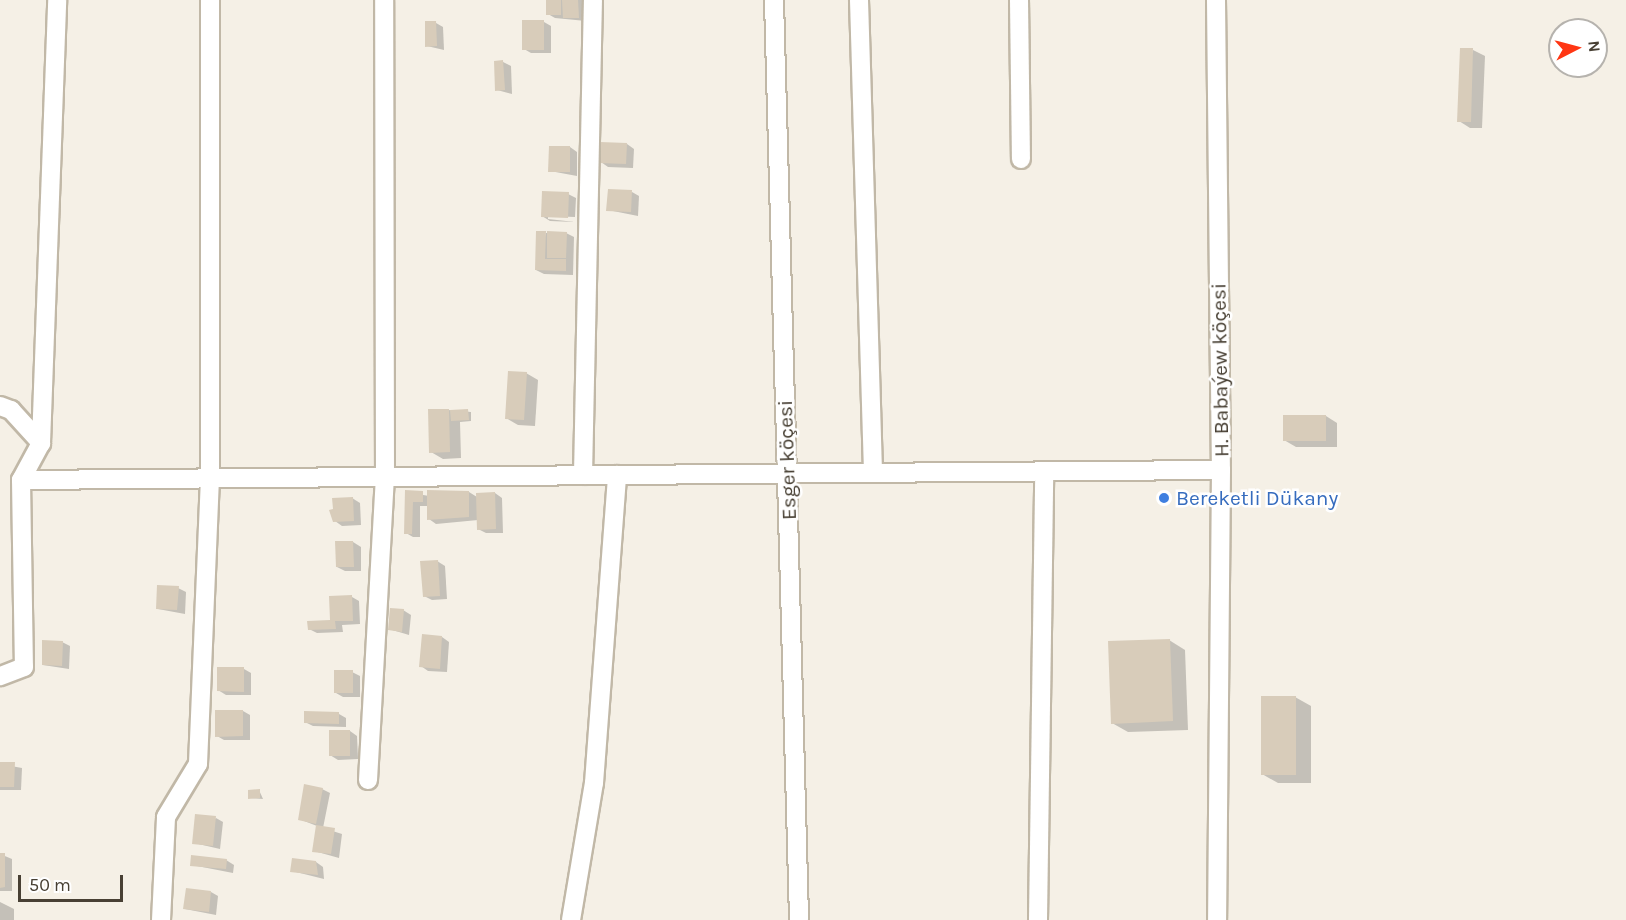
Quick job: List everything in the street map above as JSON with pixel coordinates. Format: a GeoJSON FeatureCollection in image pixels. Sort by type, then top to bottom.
{"type":"FeatureCollection","features":[{"type":"Feature","properties":{"kind":"street"},"geometry":{"type":"LineString","coordinates":[[0,676],[24,667],[21,480],[41,443],[57,0]]}},
{"type":"Feature","properties":{"kind":"street"},"geometry":{"type":"LineString","coordinates":[[161,920],[166,817],[198,764],[210,479],[210,0]]}},
{"type":"Feature","properties":{"kind":"street"},"geometry":{"type":"LineString","coordinates":[[368,780],[385,477],[384,0]]}},
{"type":"Feature","properties":{"kind":"street"},"geometry":{"type":"LineString","coordinates":[[583,475],[593,0]]}},
{"type":"Feature","properties":{"kind":"street","name":"Esger köçesi"},"geometry":{"type":"LineString","coordinates":[[774,0],[800,920]]}},
{"type":"Feature","properties":{"kind":"street"},"geometry":{"type":"LineString","coordinates":[[859,0],[873,473]]}},
{"type":"Feature","properties":{"kind":"street"},"geometry":{"type":"LineString","coordinates":[[1019,0],[1021,159]]}},
{"type":"Feature","properties":{"kind":"street","name":"H. Babaýew köçesi"},"geometry":{"type":"LineString","coordinates":[[1216,0],[1221,470],[1217,920]]}},
{"type":"Feature","properties":{"kind":"street"},"geometry":{"type":"LineString","coordinates":[[0,406],[11,410],[41,443]]}},
{"type":"Feature","properties":{"kind":"street"},"geometry":{"type":"LineString","coordinates":[[21,480],[1221,470]]}},
{"type":"Feature","properties":{"kind":"street"},"geometry":{"type":"LineString","coordinates":[[1038,920],[1044,471]]}},
{"type":"Feature","properties":{"kind":"street"},"geometry":{"type":"LineString","coordinates":[[571,920],[594,783],[617,475]]}},
{"type":"Feature","properties":{"kind":"building"},"geometry":{"type":"Polygon","coordinates":[[[546,0],[561,0],[561,15],[546,15],[546,0]]]}},
{"type":"Feature","properties":{"kind":"building"},"geometry":{"type":"Polygon","coordinates":[[[562,0],[578,0],[579,18],[563,18],[562,0]]]}},
{"type":"Feature","properties":{"kind":"building"},"geometry":{"type":"Polygon","coordinates":[[[522,20],[544,20],[544,50],[522,50],[522,20]]]}},
{"type":"Feature","properties":{"kind":"building"},"geometry":{"type":"Polygon","coordinates":[[[425,21],[436,21],[437,46],[425,47],[425,21]]]}},
{"type":"Feature","properties":{"kind":"building"},"geometry":{"type":"Polygon","coordinates":[[[1460,48],[1473,48],[1471,122],[1457,122],[1460,48]]]}},
{"type":"Feature","properties":{"kind":"building"},"geometry":{"type":"Polygon","coordinates":[[[503,60],[505,90],[495,91],[494,61],[503,60]]]}},
{"type":"Feature","properties":{"kind":"building"},"geometry":{"type":"Polygon","coordinates":[[[600,142],[627,143],[626,164],[599,163],[600,142]]]}},
{"type":"Feature","properties":{"kind":"building"},"geometry":{"type":"Polygon","coordinates":[[[549,146],[570,146],[570,172],[548,172],[549,146]]]}},
{"type":"Feature","properties":{"kind":"building"},"geometry":{"type":"Polygon","coordinates":[[[608,189],[632,190],[631,212],[606,211],[608,189]]]}},
{"type":"Feature","properties":{"kind":"building"},"geometry":{"type":"Polygon","coordinates":[[[542,191],[569,192],[568,218],[541,217],[542,191]]]}},
{"type":"Feature","properties":{"kind":"building"},"geometry":{"type":"Polygon","coordinates":[[[536,231],[546,231],[545,259],[566,259],[566,271],[535,270],[536,231]]]}},
{"type":"Feature","properties":{"kind":"building"},"geometry":{"type":"Polygon","coordinates":[[[547,231],[567,232],[566,258],[547,258],[547,231]]]}},
{"type":"Feature","properties":{"kind":"building"},"geometry":{"type":"Polygon","coordinates":[[[508,371],[527,372],[524,420],[505,419],[508,371]]]}},
{"type":"Feature","properties":{"kind":"building"},"geometry":{"type":"Polygon","coordinates":[[[428,409],[449,409],[450,452],[429,453],[428,409]]]}},
{"type":"Feature","properties":{"kind":"building"},"geometry":{"type":"Polygon","coordinates":[[[468,409],[469,420],[451,421],[450,410],[468,409]]]}},
{"type":"Feature","properties":{"kind":"building"},"geometry":{"type":"Polygon","coordinates":[[[1283,415],[1326,415],[1326,441],[1283,441],[1283,415]]]}},
{"type":"Feature","properties":{"kind":"building"},"geometry":{"type":"Polygon","coordinates":[[[405,490],[423,491],[423,502],[413,502],[412,534],[404,534],[405,490]]]}},
{"type":"Feature","properties":{"kind":"building"},"geometry":{"type":"Polygon","coordinates":[[[427,490],[469,491],[469,517],[427,520],[427,490]]]}},
{"type":"Feature","properties":{"kind":"building"},"geometry":{"type":"Polygon","coordinates":[[[495,492],[496,529],[477,530],[476,493],[495,492]]]}},
{"type":"Feature","properties":{"kind":"building"},"geometry":{"type":"Polygon","coordinates":[[[353,497],[354,521],[333,522],[329,510],[333,509],[332,498],[353,497]]]}},
{"type":"Feature","properties":{"kind":"building"},"geometry":{"type":"Polygon","coordinates":[[[335,541],[353,541],[354,567],[336,567],[335,541]]]}},
{"type":"Feature","properties":{"kind":"building"},"geometry":{"type":"Polygon","coordinates":[[[438,560],[440,596],[423,597],[420,561],[438,560]]]}},
{"type":"Feature","properties":{"kind":"building"},"geometry":{"type":"Polygon","coordinates":[[[157,585],[179,586],[177,610],[156,609],[157,585]]]}},
{"type":"Feature","properties":{"kind":"building"},"geometry":{"type":"Polygon","coordinates":[[[352,595],[353,621],[335,621],[336,629],[308,630],[307,621],[330,620],[329,596],[352,595]]]}},
{"type":"Feature","properties":{"kind":"building"},"geometry":{"type":"Polygon","coordinates":[[[390,608],[404,609],[402,632],[388,630],[390,608]]]}},
{"type":"Feature","properties":{"kind":"building"},"geometry":{"type":"Polygon","coordinates":[[[422,634],[442,636],[440,669],[419,667],[422,634]]]}},
{"type":"Feature","properties":{"kind":"building"},"geometry":{"type":"Polygon","coordinates":[[[1170,639],[1173,721],[1111,724],[1108,641],[1170,639]]]}},
{"type":"Feature","properties":{"kind":"building"},"geometry":{"type":"Polygon","coordinates":[[[42,640],[63,641],[62,666],[42,665],[42,640]]]}},
{"type":"Feature","properties":{"kind":"building"},"geometry":{"type":"Polygon","coordinates":[[[217,667],[244,667],[244,692],[217,691],[217,667]]]}},
{"type":"Feature","properties":{"kind":"building"},"geometry":{"type":"Polygon","coordinates":[[[334,670],[353,670],[353,693],[334,693],[334,670]]]}},
{"type":"Feature","properties":{"kind":"building"},"geometry":{"type":"Polygon","coordinates":[[[1261,696],[1296,696],[1296,775],[1261,775],[1261,696]]]}},
{"type":"Feature","properties":{"kind":"building"},"geometry":{"type":"Polygon","coordinates":[[[215,710],[243,710],[243,736],[215,737],[215,710]]]}},
{"type":"Feature","properties":{"kind":"building"},"geometry":{"type":"Polygon","coordinates":[[[304,711],[339,712],[339,724],[304,723],[304,711]]]}},
{"type":"Feature","properties":{"kind":"building"},"geometry":{"type":"Polygon","coordinates":[[[329,730],[350,730],[350,756],[329,756],[329,730]]]}},
{"type":"Feature","properties":{"kind":"building"},"geometry":{"type":"Polygon","coordinates":[[[0,762],[15,762],[14,787],[0,787],[0,762]]]}},
{"type":"Feature","properties":{"kind":"building"},"geometry":{"type":"Polygon","coordinates":[[[304,784],[323,788],[316,824],[298,820],[304,784]]]}},
{"type":"Feature","properties":{"kind":"building"},"geometry":{"type":"Polygon","coordinates":[[[260,789],[260,798],[248,799],[248,790],[260,789]]]}},
{"type":"Feature","properties":{"kind":"building"},"geometry":{"type":"Polygon","coordinates":[[[195,814],[216,816],[213,846],[192,844],[195,814]]]}},
{"type":"Feature","properties":{"kind":"building"},"geometry":{"type":"Polygon","coordinates":[[[316,825],[335,828],[331,854],[312,852],[316,825]]]}},
{"type":"Feature","properties":{"kind":"building"},"geometry":{"type":"Polygon","coordinates":[[[0,853],[5,853],[5,887],[0,888],[0,853]]]}},
{"type":"Feature","properties":{"kind":"building"},"geometry":{"type":"Polygon","coordinates":[[[191,855],[227,859],[226,869],[190,866],[191,855]]]}},
{"type":"Feature","properties":{"kind":"building"},"geometry":{"type":"Polygon","coordinates":[[[292,858],[316,861],[318,875],[290,872],[292,858]]]}},
{"type":"Feature","properties":{"kind":"building"},"geometry":{"type":"Polygon","coordinates":[[[186,888],[211,891],[209,912],[183,909],[186,888]]]}},
{"type":"Feature","properties":{"kind":"place","name":"Bereketli Dükany"},"geometry":{"type":"Point","coordinates":[1164,498]}}]}
